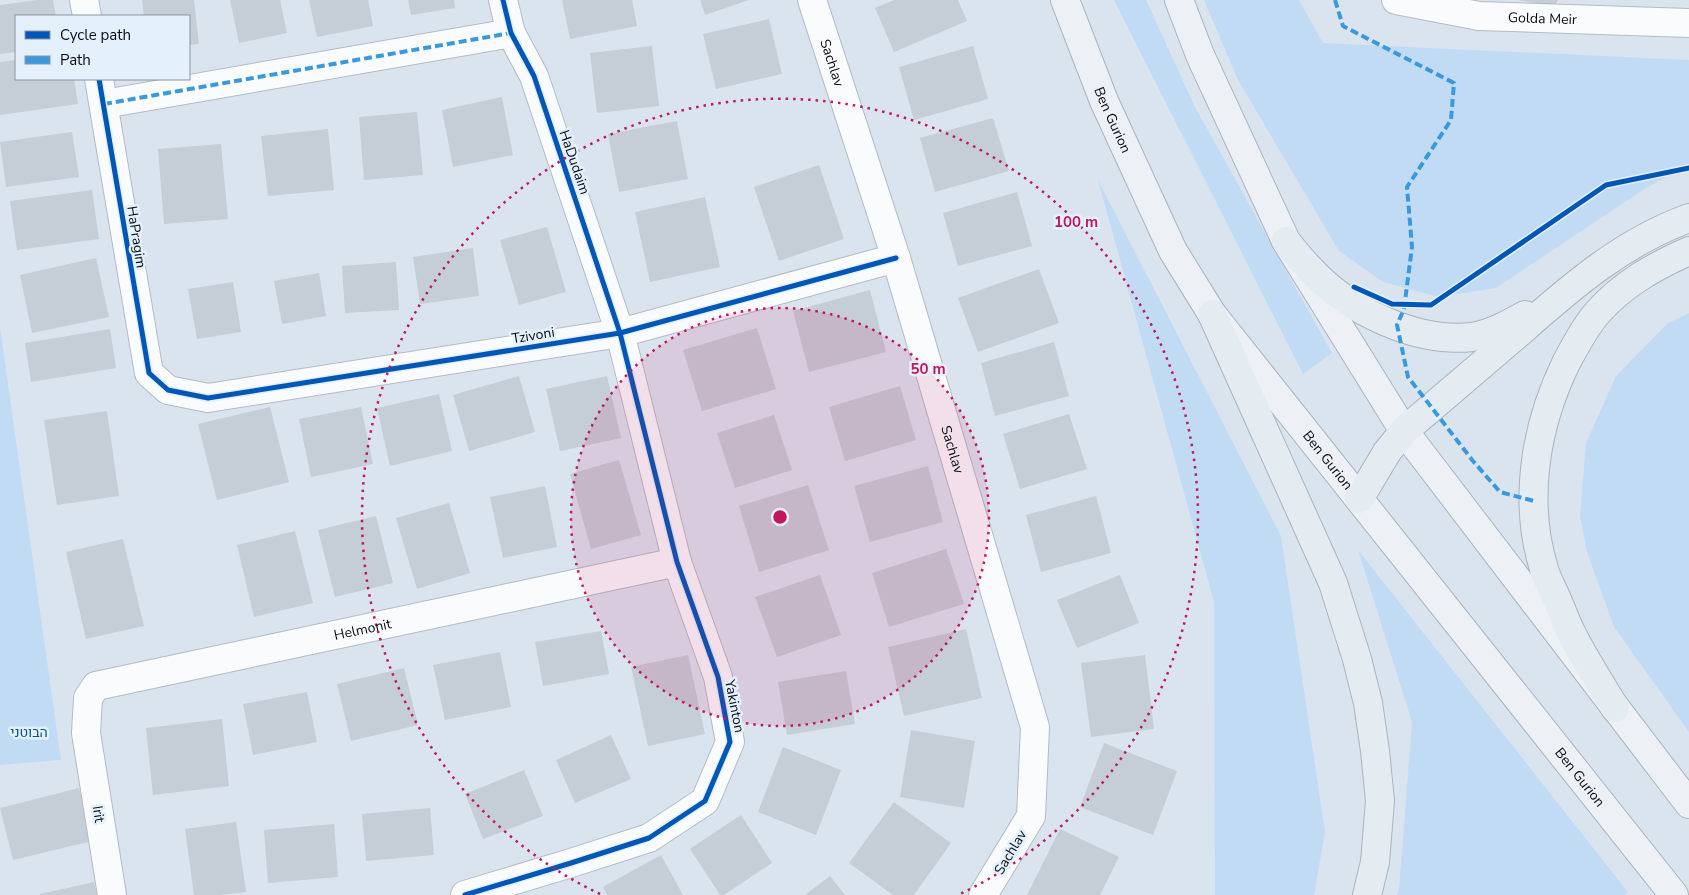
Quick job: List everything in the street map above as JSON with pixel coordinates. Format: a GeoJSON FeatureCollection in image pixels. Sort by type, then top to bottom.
{"type":"FeatureCollection","features":[{"type":"Feature","properties":{"kind":"highway"},"geometry":{"type":"LineString","coordinates":[[1359,500],[1387,452],[1404,431],[1562,295],[1612,257],[1649,234],[1689,218]]}},
{"type":"Feature","properties":{"kind":"highway"},"geometry":{"type":"LineString","coordinates":[[1286,241],[1312,272],[1342,297],[1373,316],[1414,332],[1437,337],[1474,337],[1504,327],[1562,295]]}},
{"type":"Feature","properties":{"kind":"highway"},"geometry":{"type":"LineString","coordinates":[[1615,708],[1572,635],[1544,570],[1536,534],[1533,485],[1537,449],[1556,384],[1574,346],[1598,312],[1631,282],[1663,262],[1689,251]]}},
{"type":"Feature","properties":{"kind":"highway"},"geometry":{"type":"LineString","coordinates":[[1212,314],[1333,583],[1357,659],[1368,703],[1380,801],[1375,862],[1367,895]]}},
{"type":"Feature","properties":{"kind":"main road","name":"Ben Gurion"},"geometry":{"type":"LineString","coordinates":[[1065,0],[1104,100],[1169,242],[1212,314],[1668,886]]}},
{"type":"Feature","properties":{"kind":"main road"},"geometry":{"type":"LineString","coordinates":[[1179,0],[1200,55],[1286,241],[1404,431],[1689,804]]}},
{"type":"Feature","properties":{"kind":"street"},"geometry":{"type":"LineString","coordinates":[[84,0],[87,15]]}},
{"type":"Feature","properties":{"kind":"street","name":"HaDudaim"},"geometry":{"type":"LineString","coordinates":[[503,0],[511,33],[534,76],[620,333]]}},
{"type":"Feature","properties":{"kind":"street","name":"Sachlav"},"geometry":{"type":"LineString","coordinates":[[812,0],[896,258],[1034,727],[1031,816],[984,895]]}},
{"type":"Feature","properties":{"kind":"street","name":"Golda Meir"},"geometry":{"type":"LineString","coordinates":[[1396,0],[1479,16],[1689,23]]}},
{"type":"Feature","properties":{"kind":"street"},"geometry":{"type":"LineString","coordinates":[[190,79],[511,33]]}},
{"type":"Feature","properties":{"kind":"street"},"geometry":{"type":"LineString","coordinates":[[102,92],[185,80]]}},
{"type":"Feature","properties":{"kind":"street","name":"HaPragim"},"geometry":{"type":"LineString","coordinates":[[102,92],[149,373],[168,390]]}},
{"type":"Feature","properties":{"kind":"street","name":"Tzivoni"},"geometry":{"type":"LineString","coordinates":[[168,390],[208,398],[620,333],[896,258]]}},
{"type":"Feature","properties":{"kind":"street","name":"Yakinton"},"geometry":{"type":"LineString","coordinates":[[465,895],[649,838],[706,801],[730,742],[718,677],[677,562],[620,333]]}},
{"type":"Feature","properties":{"kind":"street","name":"Helmonit"},"geometry":{"type":"LineString","coordinates":[[86,733],[88,698],[96,686],[677,562]]}},
{"type":"Feature","properties":{"kind":"street","name":"Irit"},"geometry":{"type":"LineString","coordinates":[[86,733],[112,895]]}},
{"type":"Feature","properties":{"kind":"green space"},"geometry":{"type":"Polygon","coordinates":[[[1114,0],[1146,0],[1195,107],[1332,353],[1303,374],[1114,0]]]}},
{"type":"Feature","properties":{"kind":"green space"},"geometry":{"type":"Polygon","coordinates":[[[1204,0],[1299,0],[1323,43],[1689,60],[1689,164],[1643,190],[1496,288],[1439,297],[1383,282],[1339,251],[1238,80],[1204,0]]]}},
{"type":"Feature","properties":{"kind":"green space"},"geometry":{"type":"Polygon","coordinates":[[[1098,180],[1281,536],[1325,832],[1314,895],[1215,895],[1214,602],[1098,180]]]}},
{"type":"Feature","properties":{"kind":"green space"},"geometry":{"type":"Polygon","coordinates":[[[1689,313],[1689,732],[1614,627],[1587,552],[1580,516],[1586,443],[1616,376],[1668,323],[1689,313]]]}},
{"type":"Feature","properties":{"kind":"green space","name":"הבוטני"},"geometry":{"type":"Polygon","coordinates":[[[0,327],[61,760],[0,765],[0,327]]]}},
{"type":"Feature","properties":{"kind":"green space"},"geometry":{"type":"Polygon","coordinates":[[[1358,550],[1628,892],[1624,895],[1397,895],[1412,722],[1358,550]]]}},
{"type":"Feature","properties":{"kind":"building"},"geometry":{"type":"Polygon","coordinates":[[[37,0],[53,0],[56,15],[15,15],[15,52],[0,54],[0,5],[37,0]]]}},
{"type":"Feature","properties":{"kind":"building"},"geometry":{"type":"Polygon","coordinates":[[[142,0],[194,0],[199,44],[190,45],[190,15],[144,15],[142,0]]]}},
{"type":"Feature","properties":{"kind":"building"},"geometry":{"type":"Polygon","coordinates":[[[230,0],[280,0],[287,33],[239,43],[230,0]]]}},
{"type":"Feature","properties":{"kind":"building"},"geometry":{"type":"Polygon","coordinates":[[[309,0],[368,0],[373,26],[317,37],[309,0]]]}},
{"type":"Feature","properties":{"kind":"building"},"geometry":{"type":"Polygon","coordinates":[[[408,0],[454,0],[455,8],[411,15],[408,0]]]}},
{"type":"Feature","properties":{"kind":"building"},"geometry":{"type":"Polygon","coordinates":[[[562,0],[632,0],[637,26],[570,39],[562,0]]]}},
{"type":"Feature","properties":{"kind":"building"},"geometry":{"type":"Polygon","coordinates":[[[700,0],[749,0],[705,15],[700,0]]]}},
{"type":"Feature","properties":{"kind":"building"},"geometry":{"type":"Polygon","coordinates":[[[894,0],[958,0],[967,21],[894,52],[875,8],[894,0]]]}},
{"type":"Feature","properties":{"kind":"building"},"geometry":{"type":"Polygon","coordinates":[[[1519,0],[1558,0],[1554,7],[1519,0]]]}},
{"type":"Feature","properties":{"kind":"building"},"geometry":{"type":"Polygon","coordinates":[[[769,19],[782,74],[716,89],[703,34],[769,19]]]}},
{"type":"Feature","properties":{"kind":"building"},"geometry":{"type":"Polygon","coordinates":[[[652,46],[659,106],[597,113],[590,53],[652,46]]]}},
{"type":"Feature","properties":{"kind":"building"},"geometry":{"type":"Polygon","coordinates":[[[973,46],[988,99],[914,120],[899,67],[973,46]]]}},
{"type":"Feature","properties":{"kind":"building"},"geometry":{"type":"Polygon","coordinates":[[[15,60],[15,80],[74,80],[78,104],[0,115],[0,62],[15,60]]]}},
{"type":"Feature","properties":{"kind":"building"},"geometry":{"type":"Polygon","coordinates":[[[502,97],[513,155],[453,167],[442,110],[502,97]]]}},
{"type":"Feature","properties":{"kind":"building"},"geometry":{"type":"Polygon","coordinates":[[[417,112],[423,175],[364,180],[359,117],[417,112]]]}},
{"type":"Feature","properties":{"kind":"building"},"geometry":{"type":"Polygon","coordinates":[[[993,118],[1009,171],[935,192],[920,138],[993,118]]]}},
{"type":"Feature","properties":{"kind":"building"},"geometry":{"type":"Polygon","coordinates":[[[677,121],[688,179],[619,192],[608,134],[677,121]]]}},
{"type":"Feature","properties":{"kind":"building"},"geometry":{"type":"Polygon","coordinates":[[[328,129],[334,190],[268,196],[261,136],[328,129]]]}},
{"type":"Feature","properties":{"kind":"building"},"geometry":{"type":"Polygon","coordinates":[[[72,132],[79,177],[6,187],[0,142],[72,132]]]}},
{"type":"Feature","properties":{"kind":"building"},"geometry":{"type":"Polygon","coordinates":[[[221,144],[228,219],[164,224],[158,149],[221,144]]]}},
{"type":"Feature","properties":{"kind":"building"},"geometry":{"type":"Polygon","coordinates":[[[819,165],[844,239],[779,261],[754,187],[819,165]]]}},
{"type":"Feature","properties":{"kind":"building"},"geometry":{"type":"Polygon","coordinates":[[[92,190],[99,239],[17,250],[10,201],[92,190]]]}},
{"type":"Feature","properties":{"kind":"building"},"geometry":{"type":"Polygon","coordinates":[[[1017,192],[1032,246],[958,266],[943,213],[1017,192]]]}},
{"type":"Feature","properties":{"kind":"building"},"geometry":{"type":"Polygon","coordinates":[[[705,197],[720,267],[650,282],[635,212],[705,197]]]}},
{"type":"Feature","properties":{"kind":"building"},"geometry":{"type":"Polygon","coordinates":[[[547,227],[566,292],[519,305],[500,240],[547,227]]]}},
{"type":"Feature","properties":{"kind":"building"},"geometry":{"type":"Polygon","coordinates":[[[473,248],[479,296],[420,304],[413,257],[473,248]]]}},
{"type":"Feature","properties":{"kind":"building"},"geometry":{"type":"Polygon","coordinates":[[[96,258],[109,317],[32,333],[20,275],[96,258]]]}},
{"type":"Feature","properties":{"kind":"building"},"geometry":{"type":"Polygon","coordinates":[[[396,262],[399,310],[345,313],[342,266],[396,262]]]}},
{"type":"Feature","properties":{"kind":"building"},"geometry":{"type":"Polygon","coordinates":[[[1039,269],[1059,323],[978,352],[958,298],[1039,269]]]}},
{"type":"Feature","properties":{"kind":"building"},"geometry":{"type":"Polygon","coordinates":[[[319,273],[326,316],[282,324],[274,281],[319,273]]]}},
{"type":"Feature","properties":{"kind":"building"},"geometry":{"type":"Polygon","coordinates":[[[233,282],[241,332],[197,339],[188,289],[233,282]]]}},
{"type":"Feature","properties":{"kind":"building"},"geometry":{"type":"Polygon","coordinates":[[[870,290],[886,352],[809,372],[793,311],[870,290]]]}},
{"type":"Feature","properties":{"kind":"building"},"geometry":{"type":"Polygon","coordinates":[[[757,328],[776,389],[702,411],[683,350],[757,328]]]}},
{"type":"Feature","properties":{"kind":"building"},"geometry":{"type":"Polygon","coordinates":[[[110,329],[116,368],[31,382],[25,343],[110,329]]]}},
{"type":"Feature","properties":{"kind":"building"},"geometry":{"type":"Polygon","coordinates":[[[1054,342],[1069,396],[995,416],[981,363],[1054,342]]]}},
{"type":"Feature","properties":{"kind":"building"},"geometry":{"type":"Polygon","coordinates":[[[519,376],[535,432],[469,451],[453,395],[519,376]]]}},
{"type":"Feature","properties":{"kind":"building"},"geometry":{"type":"Polygon","coordinates":[[[607,376],[621,438],[560,451],[546,389],[607,376]]]}},
{"type":"Feature","properties":{"kind":"building"},"geometry":{"type":"Polygon","coordinates":[[[900,386],[916,440],[845,461],[829,407],[900,386]]]}},
{"type":"Feature","properties":{"kind":"building"},"geometry":{"type":"Polygon","coordinates":[[[439,394],[452,451],[390,466],[377,408],[439,394]]]}},
{"type":"Feature","properties":{"kind":"building"},"geometry":{"type":"Polygon","coordinates":[[[270,407],[289,482],[217,500],[198,424],[270,407]]]}},
{"type":"Feature","properties":{"kind":"building"},"geometry":{"type":"Polygon","coordinates":[[[361,407],[373,464],[311,477],[299,419],[361,407]]]}},
{"type":"Feature","properties":{"kind":"building"},"geometry":{"type":"Polygon","coordinates":[[[107,411],[119,496],[57,505],[44,420],[107,411]]]}},
{"type":"Feature","properties":{"kind":"building"},"geometry":{"type":"Polygon","coordinates":[[[1069,414],[1087,469],[1020,489],[1003,434],[1069,414]]]}},
{"type":"Feature","properties":{"kind":"building"},"geometry":{"type":"Polygon","coordinates":[[[774,415],[792,470],[735,488],[717,433],[774,415]]]}},
{"type":"Feature","properties":{"kind":"building"},"geometry":{"type":"Polygon","coordinates":[[[619,460],[641,535],[591,549],[570,474],[619,460]]]}},
{"type":"Feature","properties":{"kind":"building"},"geometry":{"type":"Polygon","coordinates":[[[928,466],[943,522],[870,542],[854,486],[928,466]]]}},
{"type":"Feature","properties":{"kind":"building"},"geometry":{"type":"Polygon","coordinates":[[[808,485],[829,550],[759,572],[739,506],[808,485]]]}},
{"type":"Feature","properties":{"kind":"building"},"geometry":{"type":"Polygon","coordinates":[[[545,486],[557,547],[503,558],[490,497],[545,486]]]}},
{"type":"Feature","properties":{"kind":"building"},"geometry":{"type":"Polygon","coordinates":[[[1096,496],[1111,553],[1041,572],[1026,515],[1096,496]]]}},
{"type":"Feature","properties":{"kind":"building"},"geometry":{"type":"Polygon","coordinates":[[[449,503],[470,573],[417,589],[396,518],[449,503]]]}},
{"type":"Feature","properties":{"kind":"building"},"geometry":{"type":"Polygon","coordinates":[[[376,516],[393,583],[335,597],[318,530],[376,516]]]}},
{"type":"Feature","properties":{"kind":"building"},"geometry":{"type":"Polygon","coordinates":[[[295,531],[313,603],[254,617],[237,545],[295,531]]]}},
{"type":"Feature","properties":{"kind":"building"},"geometry":{"type":"Polygon","coordinates":[[[123,539],[144,626],[86,639],[66,552],[123,539]]]}},
{"type":"Feature","properties":{"kind":"building"},"geometry":{"type":"Polygon","coordinates":[[[946,549],[964,604],[889,627],[872,573],[946,549]]]}},
{"type":"Feature","properties":{"kind":"building"},"geometry":{"type":"Polygon","coordinates":[[[820,575],[841,635],[777,657],[755,597],[820,575]]]}},
{"type":"Feature","properties":{"kind":"building"},"geometry":{"type":"Polygon","coordinates":[[[1120,575],[1139,623],[1077,648],[1057,600],[1120,575]]]}},
{"type":"Feature","properties":{"kind":"building"},"geometry":{"type":"Polygon","coordinates":[[[966,629],[982,698],[904,716],[888,647],[966,629]]]}},
{"type":"Feature","properties":{"kind":"building"},"geometry":{"type":"Polygon","coordinates":[[[601,631],[609,674],[543,686],[535,642],[601,631]]]}},
{"type":"Feature","properties":{"kind":"building"},"geometry":{"type":"Polygon","coordinates":[[[500,652],[511,707],[445,720],[433,665],[500,652]]]}},
{"type":"Feature","properties":{"kind":"building"},"geometry":{"type":"Polygon","coordinates":[[[688,655],[705,734],[648,746],[631,667],[688,655]]]}},
{"type":"Feature","properties":{"kind":"building"},"geometry":{"type":"Polygon","coordinates":[[[1145,655],[1154,729],[1091,737],[1081,663],[1145,655]]]}},
{"type":"Feature","properties":{"kind":"building"},"geometry":{"type":"Polygon","coordinates":[[[404,668],[418,725],[351,741],[337,684],[404,668]]]}},
{"type":"Feature","properties":{"kind":"building"},"geometry":{"type":"Polygon","coordinates":[[[846,671],[855,724],[787,735],[778,682],[846,671]]]}},
{"type":"Feature","properties":{"kind":"building"},"geometry":{"type":"Polygon","coordinates":[[[307,692],[317,742],[253,755],[243,704],[307,692]]]}},
{"type":"Feature","properties":{"kind":"building"},"geometry":{"type":"Polygon","coordinates":[[[222,719],[229,786],[153,795],[146,728],[222,719]]]}},
{"type":"Feature","properties":{"kind":"building"},"geometry":{"type":"Polygon","coordinates":[[[911,730],[975,741],[964,808],[900,797],[911,730]]]}},
{"type":"Feature","properties":{"kind":"building"},"geometry":{"type":"Polygon","coordinates":[[[611,735],[631,779],[575,803],[556,760],[611,735]]]}},
{"type":"Feature","properties":{"kind":"building"},"geometry":{"type":"Polygon","coordinates":[[[1104,743],[1177,771],[1153,835],[1080,807],[1104,743]]]}},
{"type":"Feature","properties":{"kind":"building"},"geometry":{"type":"Polygon","coordinates":[[[783,747],[841,770],[816,835],[758,812],[783,747]]]}},
{"type":"Feature","properties":{"kind":"building"},"geometry":{"type":"Polygon","coordinates":[[[524,770],[543,816],[483,839],[465,794],[524,770]]]}},
{"type":"Feature","properties":{"kind":"building"},"geometry":{"type":"Polygon","coordinates":[[[79,788],[92,841],[13,860],[0,808],[79,788]]]}},
{"type":"Feature","properties":{"kind":"building"},"geometry":{"type":"Polygon","coordinates":[[[894,802],[951,843],[914,895],[893,895],[849,863],[894,802]]]}},
{"type":"Feature","properties":{"kind":"building"},"geometry":{"type":"Polygon","coordinates":[[[430,808],[434,855],[366,861],[362,814],[430,808]]]}},
{"type":"Feature","properties":{"kind":"building"},"geometry":{"type":"Polygon","coordinates":[[[741,815],[772,863],[724,895],[720,895],[690,849],[741,815]]]}},
{"type":"Feature","properties":{"kind":"building"},"geometry":{"type":"Polygon","coordinates":[[[236,822],[246,892],[221,895],[194,895],[185,829],[236,822]]]}},
{"type":"Feature","properties":{"kind":"building"},"geometry":{"type":"Polygon","coordinates":[[[334,824],[338,877],[268,883],[264,830],[334,824]]]}},
{"type":"Feature","properties":{"kind":"building"},"geometry":{"type":"Polygon","coordinates":[[[1060,829],[1119,857],[1100,895],[1027,895],[1060,829]]]}},
{"type":"Feature","properties":{"kind":"building"},"geometry":{"type":"Polygon","coordinates":[[[661,855],[683,895],[607,895],[603,887],[661,855]]]}},
{"type":"Feature","properties":{"kind":"building"},"geometry":{"type":"Polygon","coordinates":[[[830,876],[845,895],[805,895],[830,876]]]}},
{"type":"Feature","properties":{"kind":"building"},"geometry":{"type":"Polygon","coordinates":[[[94,882],[97,895],[40,895],[40,894],[94,882]]]}},
{"type":"Feature","properties":{"kind":"marked path"},"geometry":{"type":"LineString","coordinates":[[1335,0],[1343,26],[1454,83],[1451,120],[1407,187],[1412,247],[1404,309],[1397,325],[1408,377],[1473,461],[1500,492],[1534,501]]}},
{"type":"Feature","properties":{"kind":"marked path"},"geometry":{"type":"LineString","coordinates":[[104,104],[511,33]]}},
{"type":"Feature","properties":{"kind":"cycle path"},"geometry":{"type":"LineString","coordinates":[[465,895],[649,838],[705,801],[730,742],[718,677],[677,562],[620,333],[534,76],[511,33],[503,0]]}},
{"type":"Feature","properties":{"kind":"cycle path"},"geometry":{"type":"LineString","coordinates":[[99,80],[149,373],[168,390],[208,398],[620,333],[896,258]]}},
{"type":"Feature","properties":{"kind":"cycle path"},"geometry":{"type":"LineString","coordinates":[[1354,287],[1392,304],[1431,305],[1606,185],[1689,168]]}}]}
